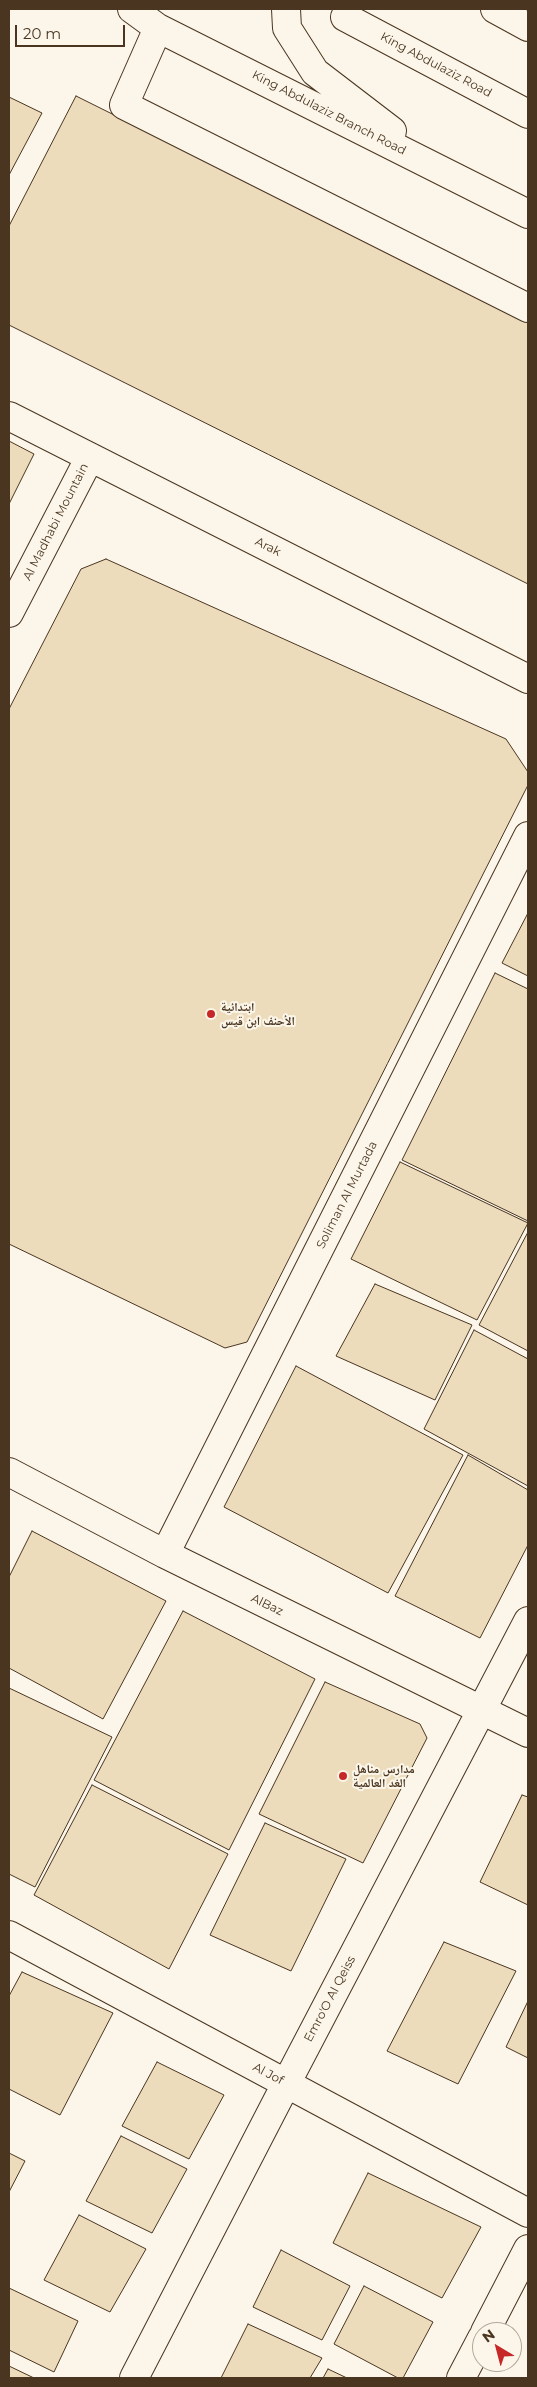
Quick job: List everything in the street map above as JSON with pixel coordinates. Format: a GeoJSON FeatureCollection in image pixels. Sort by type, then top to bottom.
{"type":"FeatureCollection","features":[{"type":"Feature","properties":{"kind":"street","name":"King Abdulaziz Branch Road"},"geometry":{"type":"LineString","coordinates":[[132,9],[158,28],[528,214]]}},
{"type":"Feature","properties":{"kind":"street"},"geometry":{"type":"LineString","coordinates":[[286,9],[287,28],[315,72],[379,121],[430,164]]}},
{"type":"Feature","properties":{"kind":"street"},"geometry":{"type":"LineString","coordinates":[[495,9],[528,27]]}},
{"type":"Feature","properties":{"kind":"street","name":"King Abdulaziz Road"},"geometry":{"type":"LineString","coordinates":[[345,17],[528,114]]}},
{"type":"Feature","properties":{"kind":"street"},"geometry":{"type":"LineString","coordinates":[[158,28],[124,105],[528,308]]}},
{"type":"Feature","properties":{"kind":"street","name":"Arak"},"geometry":{"type":"LineString","coordinates":[[9,416],[528,679]]}},
{"type":"Feature","properties":{"kind":"street","name":"Al Madhabi Mountain"},"geometry":{"type":"LineString","coordinates":[[9,613],[90,457]]}},
{"type":"Feature","properties":{"kind":"street","name":"Soliman Al Murtada"},"geometry":{"type":"LineString","coordinates":[[166,1554],[528,836]]}},
{"type":"Feature","properties":{"kind":"street","name":"AlBaz"},"geometry":{"type":"LineString","coordinates":[[9,1472],[166,1554],[528,1733]]}},
{"type":"Feature","properties":{"kind":"street","name":"Emro'O Al Qeiss"},"geometry":{"type":"LineString","coordinates":[[134,2378],[528,1621]]}},
{"type":"Feature","properties":{"kind":"street","name":"Al Jof"},"geometry":{"type":"LineString","coordinates":[[9,1935],[528,2213]]}},
{"type":"Feature","properties":{"kind":"street"},"geometry":{"type":"LineString","coordinates":[[490,2322],[528,2249]]}},
{"type":"Feature","properties":{"kind":"street"},"geometry":{"type":"LineString","coordinates":[[461,2378],[472,2357]]}},
{"type":"Feature","properties":{"kind":"building"},"geometry":{"type":"Polygon","coordinates":[[[76,96],[528,321],[528,584],[9,325],[9,226],[76,96]]]}},
{"type":"Feature","properties":{"kind":"building"},"geometry":{"type":"Polygon","coordinates":[[[9,97],[42,113],[9,175],[9,97]]]}},
{"type":"Feature","properties":{"kind":"building"},"geometry":{"type":"Polygon","coordinates":[[[9,441],[34,454],[9,504],[9,441]]]}},
{"type":"Feature","properties":{"kind":"building","name":"ابتدائية الأحنف ابن قيس"},"geometry":{"type":"Polygon","coordinates":[[[106,559],[506,739],[528,772],[528,785],[247,1342],[225,1348],[9,1244],[9,709],[81,569],[106,559]]]}},
{"type":"Feature","properties":{"kind":"building"},"geometry":{"type":"Polygon","coordinates":[[[528,913],[528,976],[502,963],[528,913]]]}},
{"type":"Feature","properties":{"kind":"building"},"geometry":{"type":"Polygon","coordinates":[[[495,973],[528,989],[528,1221],[402,1160],[495,973]]]}},
{"type":"Feature","properties":{"kind":"building"},"geometry":{"type":"Polygon","coordinates":[[[400,1162],[528,1223],[477,1320],[351,1259],[400,1162]]]}},
{"type":"Feature","properties":{"kind":"building"},"geometry":{"type":"Polygon","coordinates":[[[528,1232],[528,1351],[479,1325],[528,1232]]]}},
{"type":"Feature","properties":{"kind":"building"},"geometry":{"type":"Polygon","coordinates":[[[375,1284],[472,1325],[435,1400],[336,1356],[375,1284]]]}},
{"type":"Feature","properties":{"kind":"building"},"geometry":{"type":"Polygon","coordinates":[[[474,1330],[528,1359],[528,1486],[424,1429],[474,1330]]]}},
{"type":"Feature","properties":{"kind":"building"},"geometry":{"type":"Polygon","coordinates":[[[296,1366],[463,1455],[388,1593],[224,1507],[296,1366]]]}},
{"type":"Feature","properties":{"kind":"building"},"geometry":{"type":"Polygon","coordinates":[[[468,1455],[528,1490],[528,1545],[480,1638],[395,1596],[468,1455]]]}},
{"type":"Feature","properties":{"kind":"building"},"geometry":{"type":"Polygon","coordinates":[[[32,1531],[166,1601],[103,1719],[9,1668],[9,1577],[32,1531]]]}},
{"type":"Feature","properties":{"kind":"building"},"geometry":{"type":"Polygon","coordinates":[[[183,1611],[315,1679],[229,1850],[94,1780],[183,1611]]]}},
{"type":"Feature","properties":{"kind":"building","name":"مدارس مناهل الغد العالمية"},"geometry":{"type":"Polygon","coordinates":[[[325,1682],[420,1724],[427,1738],[363,1863],[259,1814],[325,1682]]]}},
{"type":"Feature","properties":{"kind":"building"},"geometry":{"type":"Polygon","coordinates":[[[9,1688],[112,1737],[35,1887],[9,1874],[9,1688]]]}},
{"type":"Feature","properties":{"kind":"building"},"geometry":{"type":"Polygon","coordinates":[[[92,1785],[228,1854],[169,1969],[34,1895],[92,1785]]]}},
{"type":"Feature","properties":{"kind":"building"},"geometry":{"type":"Polygon","coordinates":[[[522,1795],[528,1797],[528,1905],[480,1882],[522,1795]]]}},
{"type":"Feature","properties":{"kind":"building"},"geometry":{"type":"Polygon","coordinates":[[[265,1823],[346,1859],[291,1971],[210,1935],[265,1823]]]}},
{"type":"Feature","properties":{"kind":"building"},"geometry":{"type":"Polygon","coordinates":[[[444,1942],[516,1971],[458,2084],[387,2051],[444,1942]]]}},
{"type":"Feature","properties":{"kind":"building"},"geometry":{"type":"Polygon","coordinates":[[[22,1972],[113,2013],[60,2115],[9,2089],[9,1996],[22,1972]]]}},
{"type":"Feature","properties":{"kind":"building"},"geometry":{"type":"Polygon","coordinates":[[[528,2001],[528,2058],[506,2047],[528,2001]]]}},
{"type":"Feature","properties":{"kind":"building"},"geometry":{"type":"Polygon","coordinates":[[[157,2062],[224,2095],[189,2159],[122,2126],[157,2062]]]}},
{"type":"Feature","properties":{"kind":"building"},"geometry":{"type":"Polygon","coordinates":[[[121,2136],[187,2169],[152,2233],[86,2201],[121,2136]]]}},
{"type":"Feature","properties":{"kind":"building"},"geometry":{"type":"Polygon","coordinates":[[[9,2153],[25,2161],[9,2192],[9,2153]]]}},
{"type":"Feature","properties":{"kind":"building"},"geometry":{"type":"Polygon","coordinates":[[[368,2173],[481,2227],[442,2298],[333,2243],[368,2173]]]}},
{"type":"Feature","properties":{"kind":"building"},"geometry":{"type":"Polygon","coordinates":[[[79,2215],[146,2249],[110,2312],[44,2280],[79,2215]]]}},
{"type":"Feature","properties":{"kind":"building"},"geometry":{"type":"Polygon","coordinates":[[[281,2250],[350,2286],[322,2340],[253,2307],[281,2250]]]}},
{"type":"Feature","properties":{"kind":"building"},"geometry":{"type":"Polygon","coordinates":[[[364,2286],[433,2322],[403,2378],[398,2378],[334,2344],[364,2286]]]}},
{"type":"Feature","properties":{"kind":"building"},"geometry":{"type":"Polygon","coordinates":[[[9,2288],[78,2321],[54,2372],[9,2350],[9,2288]]]}},
{"type":"Feature","properties":{"kind":"building"},"geometry":{"type":"Polygon","coordinates":[[[248,2324],[322,2358],[310,2378],[221,2378],[248,2324]]]}},
{"type":"Feature","properties":{"kind":"building"},"geometry":{"type":"Polygon","coordinates":[[[9,2366],[34,2378],[9,2378],[9,2366]]]}},
{"type":"Feature","properties":{"kind":"building"},"geometry":{"type":"Polygon","coordinates":[[[328,2369],[347,2378],[323,2378],[328,2369]]]}},
{"type":"Feature","properties":{"kind":"place","name":"ابتدائية الأحنف ابن قيس"},"geometry":{"type":"Point","coordinates":[211,1014]}},
{"type":"Feature","properties":{"kind":"place","name":"مدارس مناهل الغد العالمية"},"geometry":{"type":"Point","coordinates":[343,1776]}}]}
